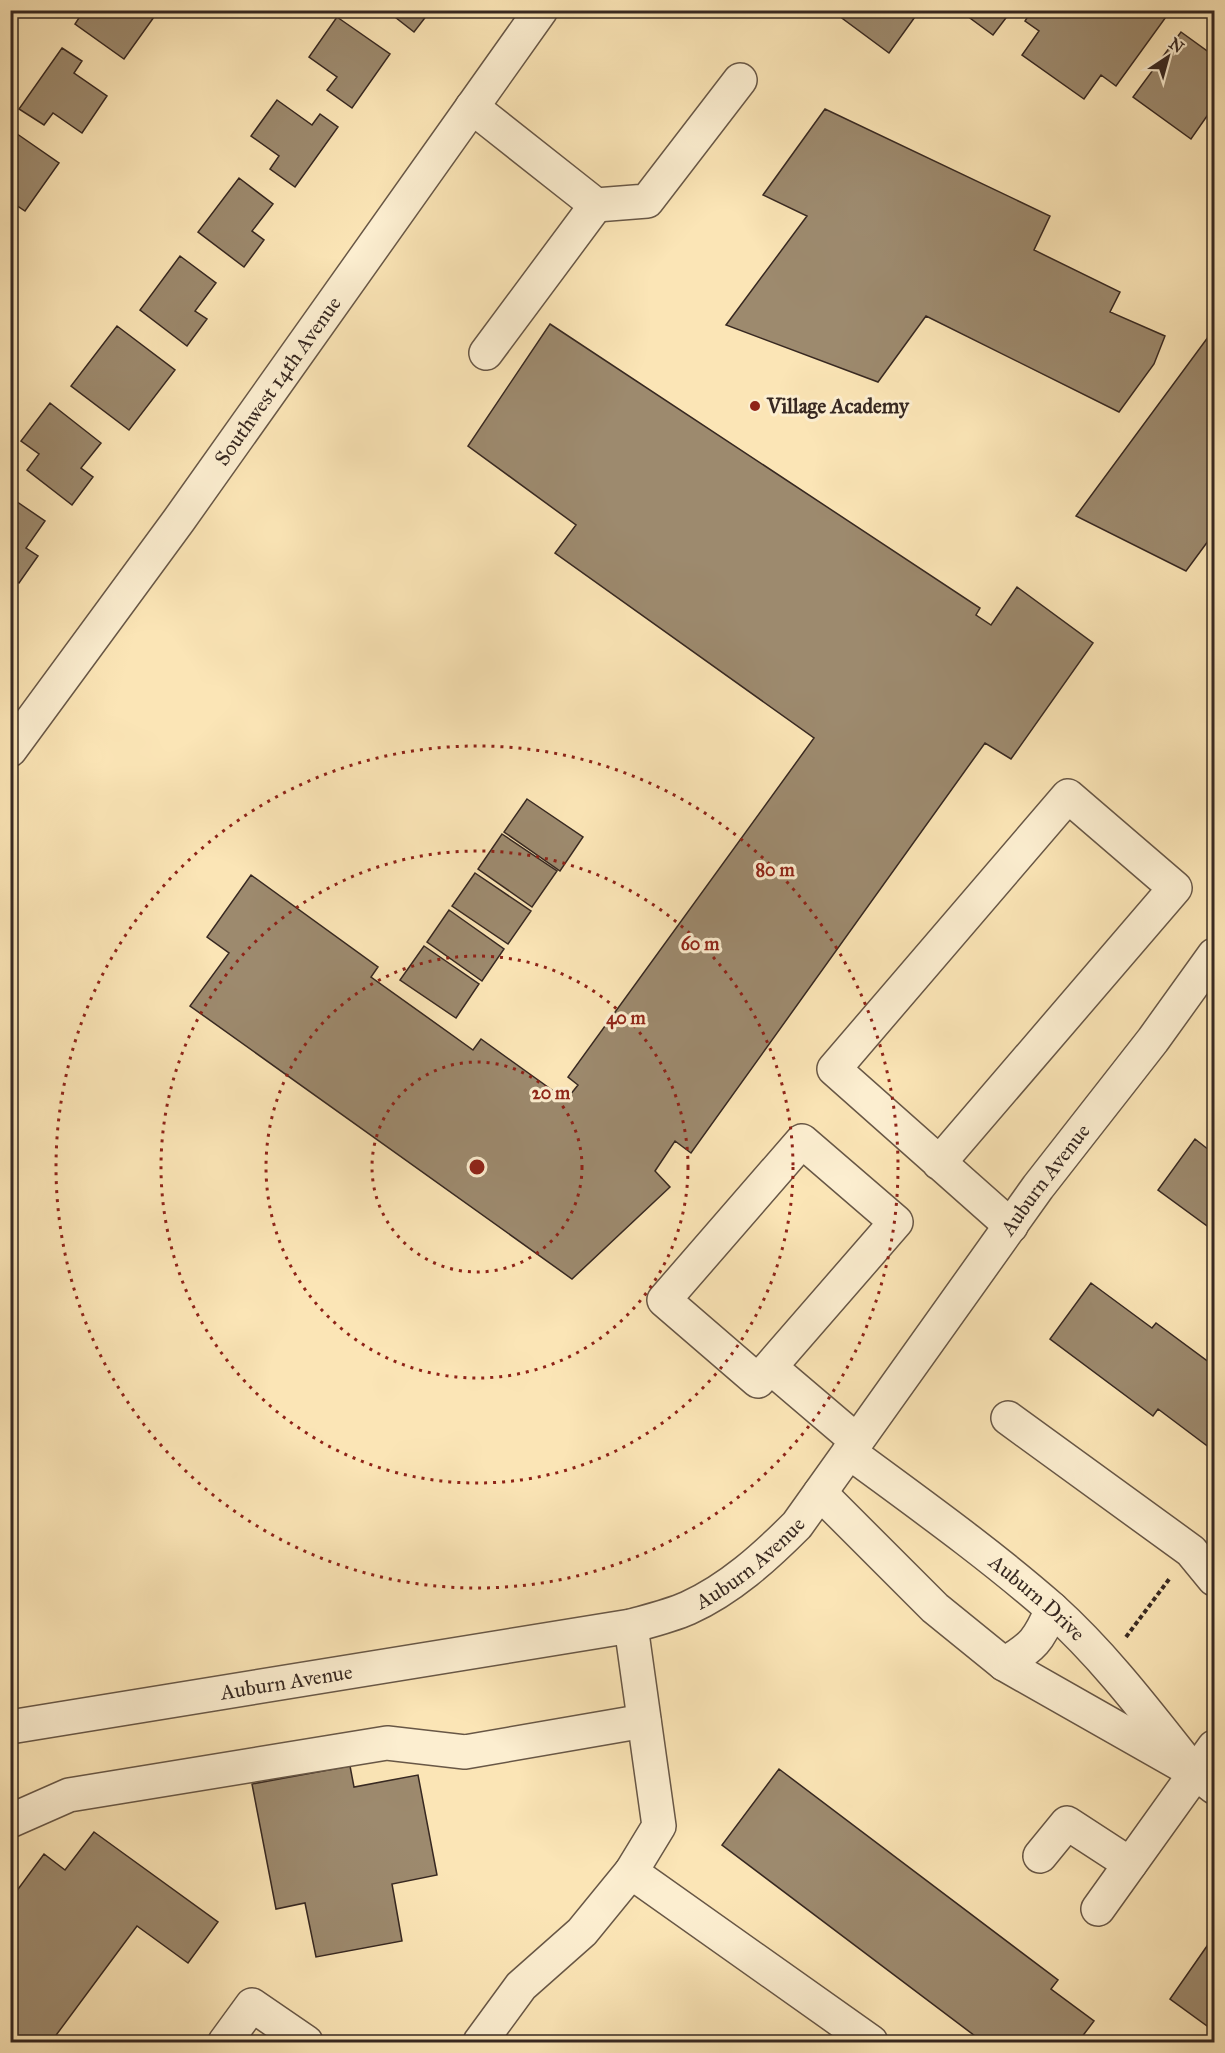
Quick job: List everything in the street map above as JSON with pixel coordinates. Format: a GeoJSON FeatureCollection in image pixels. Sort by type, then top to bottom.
{"type":"FeatureCollection","features":[{"type":"Feature","properties":{"kind":"street","name":"Southwest 14th Avenue"},"geometry":{"type":"LineString","coordinates":[[10,750],[186,511],[541,10]]}},
{"type":"Feature","properties":{"kind":"street"},"geometry":{"type":"LineString","coordinates":[[472,107],[596,205],[647,201],[740,80]]}},
{"type":"Feature","properties":{"kind":"street"},"geometry":{"type":"LineString","coordinates":[[486,353],[596,205]]}},
{"type":"Feature","properties":{"kind":"street"},"geometry":{"type":"LineString","coordinates":[[939,1163],[1175,888],[1068,796],[834,1069],[939,1163],[1011,1226]]}},
{"type":"Feature","properties":{"kind":"street","name":"Auburn Avenue"},"geometry":{"type":"LineString","coordinates":[[10,1727],[631,1626],[687,1608],[725,1587],[767,1555],[797,1525],[1038,1187],[1153,1040],[1215,955]]}},
{"type":"Feature","properties":{"kind":"street"},"geometry":{"type":"LineString","coordinates":[[802,1142],[896,1222],[770,1367],[758,1381],[664,1300],[802,1142]]}},
{"type":"Feature","properties":{"kind":"street","name":"Auburn Drive"},"geometry":{"type":"LineString","coordinates":[[770,1367],[853,1447],[1052,1609],[1208,1769]]}},
{"type":"Feature","properties":{"kind":"street"},"geometry":{"type":"LineString","coordinates":[[1008,1418],[1191,1551],[1215,1579]]}},
{"type":"Feature","properties":{"kind":"street"},"geometry":{"type":"LineString","coordinates":[[820,1493],[935,1608],[1004,1664],[1208,1769],[1130,1864],[1098,1909]]}},
{"type":"Feature","properties":{"kind":"street"},"geometry":{"type":"LineString","coordinates":[[1004,1664],[1025,1651],[1042,1633],[1052,1609]]}},
{"type":"Feature","properties":{"kind":"street"},"geometry":{"type":"LineString","coordinates":[[480,2043],[520,1986],[582,1932],[631,1872],[659,1826],[631,1626]]}},
{"type":"Feature","properties":{"kind":"street"},"geometry":{"type":"LineString","coordinates":[[10,1821],[69,1795],[387,1743],[465,1752],[644,1721]]}},
{"type":"Feature","properties":{"kind":"street"},"geometry":{"type":"LineString","coordinates":[[1041,1856],[1067,1823],[1130,1864]]}},
{"type":"Feature","properties":{"kind":"street"},"geometry":{"type":"LineString","coordinates":[[631,1872],[871,2043]]}},
{"type":"Feature","properties":{"kind":"street"},"geometry":{"type":"LineString","coordinates":[[225,2043],[252,2005],[306,2043]]}},
{"type":"Feature","properties":{"kind":"path"},"geometry":{"type":"LineString","coordinates":[[1124,1640],[1176,1569]]}},
{"type":"Feature","properties":{"kind":"building"},"geometry":{"type":"Polygon","coordinates":[[[84,10],[159,10],[124,59],[75,24],[84,10]]]}},
{"type":"Feature","properties":{"kind":"building"},"geometry":{"type":"Polygon","coordinates":[[[386,10],[431,10],[414,32],[386,10]]]}},
{"type":"Feature","properties":{"kind":"building"},"geometry":{"type":"Polygon","coordinates":[[[831,10],[920,10],[889,53],[831,10]]]}},
{"type":"Feature","properties":{"kind":"building"},"geometry":{"type":"Polygon","coordinates":[[[959,10],[1012,10],[993,35],[959,10]]]}},
{"type":"Feature","properties":{"kind":"building"},"geometry":{"type":"Polygon","coordinates":[[[1032,10],[1171,10],[1116,86],[1101,75],[1084,99],[1022,55],[1039,31],[1025,21],[1032,10]]]}},
{"type":"Feature","properties":{"kind":"building"},"geometry":{"type":"Polygon","coordinates":[[[337,17],[390,54],[352,108],[327,90],[337,77],[309,57],[337,17]]]}},
{"type":"Feature","properties":{"kind":"building"},"geometry":{"type":"Polygon","coordinates":[[[1181,32],[1214,56],[1214,106],[1191,139],[1133,97],[1181,32]]]}},
{"type":"Feature","properties":{"kind":"building"},"geometry":{"type":"Polygon","coordinates":[[[62,48],[82,61],[74,73],[107,96],[82,133],[53,113],[44,125],[19,109],[62,48]]]}},
{"type":"Feature","properties":{"kind":"building"},"geometry":{"type":"Polygon","coordinates":[[[277,100],[312,125],[320,114],[338,127],[295,187],[270,169],[279,156],[251,136],[277,100]]]}},
{"type":"Feature","properties":{"kind":"building"},"geometry":{"type":"Polygon","coordinates":[[[825,109],[1050,216],[1034,250],[1120,292],[1110,312],[1165,336],[1154,364],[1119,412],[926,316],[878,382],[726,325],[807,216],[763,195],[825,109]]]}},
{"type":"Feature","properties":{"kind":"building"},"geometry":{"type":"Polygon","coordinates":[[[10,129],[59,163],[25,211],[10,201],[10,129]]]}},
{"type":"Feature","properties":{"kind":"building"},"geometry":{"type":"Polygon","coordinates":[[[239,178],[273,204],[252,231],[264,240],[244,267],[198,232],[239,178]]]}},
{"type":"Feature","properties":{"kind":"building"},"geometry":{"type":"Polygon","coordinates":[[[180,256],[216,283],[195,311],[207,319],[187,346],[140,310],[180,256]]]}},
{"type":"Feature","properties":{"kind":"building"},"geometry":{"type":"Polygon","coordinates":[[[550,324],[980,608],[976,615],[991,625],[1017,587],[1093,643],[1011,759],[985,743],[691,1153],[675,1141],[655,1171],[670,1187],[572,1279],[190,1006],[229,953],[207,937],[251,875],[378,967],[371,977],[473,1050],[481,1039],[566,1100],[578,1085],[568,1077],[814,738],[555,553],[576,525],[468,446],[550,324]]]}},
{"type":"Feature","properties":{"kind":"building"},"geometry":{"type":"Polygon","coordinates":[[[117,326],[175,370],[129,430],[71,386],[117,326]]]}},
{"type":"Feature","properties":{"kind":"building"},"geometry":{"type":"Polygon","coordinates":[[[1214,329],[1214,533],[1186,571],[1076,516],[1214,329]]]}},
{"type":"Feature","properties":{"kind":"building"},"geometry":{"type":"Polygon","coordinates":[[[50,403],[101,443],[81,468],[93,477],[72,505],[27,470],[39,454],[21,441],[50,403]]]}},
{"type":"Feature","properties":{"kind":"building"},"geometry":{"type":"Polygon","coordinates":[[[10,497],[45,521],[26,548],[38,556],[19,583],[10,577],[10,497]]]}},
{"type":"Feature","properties":{"kind":"building"},"geometry":{"type":"Polygon","coordinates":[[[527,799],[583,837],[560,871],[504,832],[527,799]]]}},
{"type":"Feature","properties":{"kind":"building"},"geometry":{"type":"Polygon","coordinates":[[[502,834],[557,871],[532,907],[478,869],[502,834]]]}},
{"type":"Feature","properties":{"kind":"building"},"geometry":{"type":"Polygon","coordinates":[[[475,873],[531,911],[508,944],[452,906],[475,873]]]}},
{"type":"Feature","properties":{"kind":"building"},"geometry":{"type":"Polygon","coordinates":[[[449,910],[504,949],[482,981],[427,942],[449,910]]]}},
{"type":"Feature","properties":{"kind":"building"},"geometry":{"type":"Polygon","coordinates":[[[424,946],[479,984],[456,1018],[400,980],[424,946]]]}},
{"type":"Feature","properties":{"kind":"building"},"geometry":{"type":"Polygon","coordinates":[[[1195,1139],[1214,1154],[1214,1231],[1158,1190],[1195,1139]]]}},
{"type":"Feature","properties":{"kind":"building"},"geometry":{"type":"Polygon","coordinates":[[[1091,1283],[1152,1328],[1156,1323],[1214,1366],[1214,1451],[1158,1409],[1153,1416],[1050,1339],[1091,1283]]]}},
{"type":"Feature","properties":{"kind":"building"},"geometry":{"type":"Polygon","coordinates":[[[350,1766],[354,1787],[418,1775],[437,1875],[392,1884],[402,1941],[316,1957],[305,1903],[276,1909],[252,1784],[350,1766]]]}},
{"type":"Feature","properties":{"kind":"building"},"geometry":{"type":"Polygon","coordinates":[[[779,1769],[1058,1980],[1051,1989],[1094,2021],[1078,2042],[983,2042],[722,1845],[779,1769]]]}},
{"type":"Feature","properties":{"kind":"building"},"geometry":{"type":"Polygon","coordinates":[[[94,1832],[218,1922],[188,1963],[137,1926],[51,2042],[22,2042],[10,2034],[10,1900],[44,1854],[65,1870],[94,1832]]]}},
{"type":"Feature","properties":{"kind":"building"},"geometry":{"type":"Polygon","coordinates":[[[1214,1936],[1214,2031],[1170,1999],[1214,1936]]]}},
{"type":"Feature","properties":{"kind":"place","name":"Village Academy"},"geometry":{"type":"Point","coordinates":[755,406]}}]}
